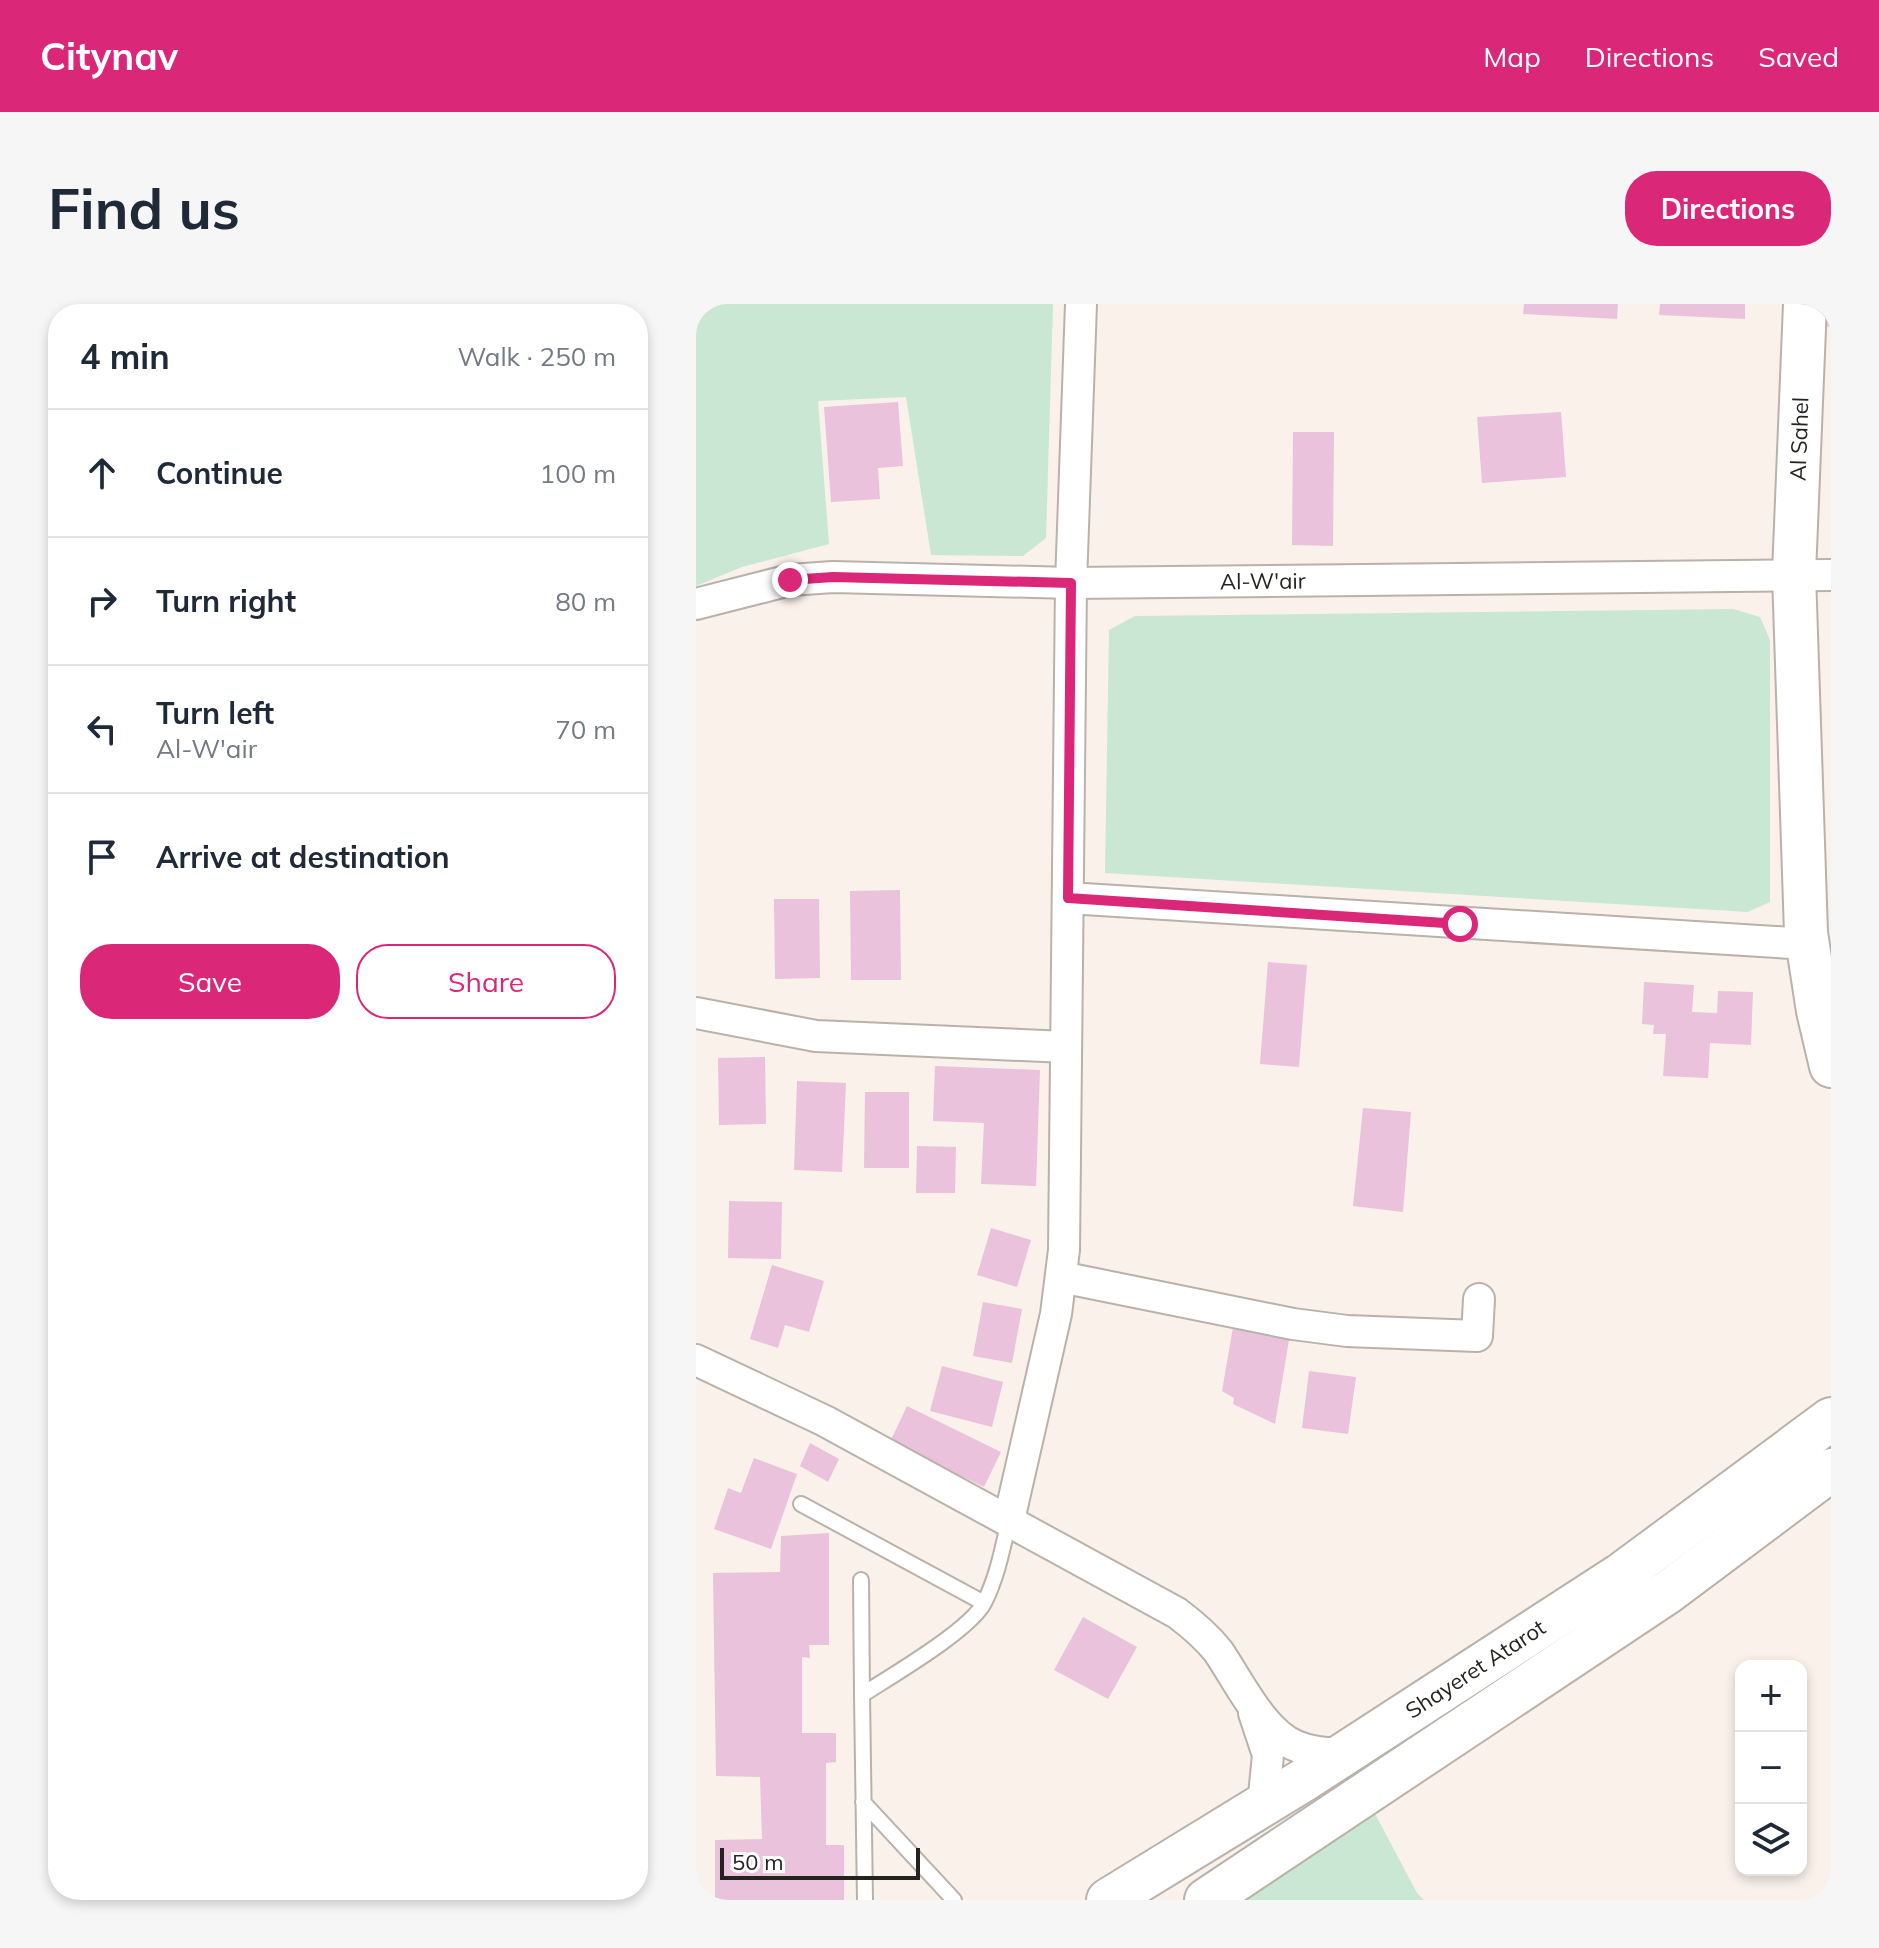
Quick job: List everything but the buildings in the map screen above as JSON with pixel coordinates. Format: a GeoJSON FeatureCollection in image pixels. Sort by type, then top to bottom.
{"type":"FeatureCollection","features":[{"type":"Feature","properties":{"kind":"main road","name":"Al Sahel"},"geometry":{"type":"LineString","coordinates":[[1805,304],[1813,574],[1808,944],[1818,1011],[1831,1066]]}},
{"type":"Feature","properties":{"kind":"main road","name":"Shayeret Atarot"},"geometry":{"type":"LineString","coordinates":[[1108,1900],[1345,1754],[1623,1573],[1831,1419]]}},
{"type":"Feature","properties":{"kind":"main road","name":"Shayeret Atarot"},"geometry":{"type":"LineString","coordinates":[[1206,1900],[1668,1592],[1831,1470]]}},
{"type":"Feature","properties":{"kind":"street"},"geometry":{"type":"LineString","coordinates":[[1009,1520],[1056,1314],[1064,1250],[1071,583],[1081,304]]}},
{"type":"Feature","properties":{"kind":"street","name":"Al-W'air"},"geometry":{"type":"LineString","coordinates":[[696,604],[790,580],[833,577],[1071,583],[1813,574]]}},
{"type":"Feature","properties":{"kind":"street"},"geometry":{"type":"LineString","coordinates":[[1068,898],[1808,944]]}},
{"type":"Feature","properties":{"kind":"street"},"geometry":{"type":"LineString","coordinates":[[696,1013],[816,1036],[1066,1047]]}},
{"type":"Feature","properties":{"kind":"street"},"geometry":{"type":"LineString","coordinates":[[1061,1277],[1293,1324],[1347,1331],[1477,1336],[1479,1299]]}},
{"type":"Feature","properties":{"kind":"street"},"geometry":{"type":"LineString","coordinates":[[696,1360],[825,1421],[1177,1613],[1197,1628],[1217,1650],[1247,1697],[1277,1734],[1293,1745],[1315,1752],[1345,1754]]}},
{"type":"Feature","properties":{"kind":"street"},"geometry":{"type":"LineString","coordinates":[[1247,1697],[1268,1755],[1263,1805]]}},
{"type":"Feature","properties":{"kind":"lane"},"geometry":{"type":"LineString","coordinates":[[801,1504],[984,1603]]}},
{"type":"Feature","properties":{"kind":"lane"},"geometry":{"type":"LineString","coordinates":[[862,1695],[950,1637],[984,1603],[992,1586],[1009,1520]]}},
{"type":"Feature","properties":{"kind":"lane"},"geometry":{"type":"LineString","coordinates":[[861,1580],[865,1900]]}},
{"type":"Feature","properties":{"kind":"lane"},"geometry":{"type":"LineString","coordinates":[[863,1802],[954,1900]]}},
{"type":"Feature","properties":{"kind":"green space"},"geometry":{"type":"Polygon","coordinates":[[[696,304],[1053,304],[1046,538],[1023,556],[931,555],[906,397],[818,401],[829,544],[742,567],[696,586],[696,304]]]}},
{"type":"Feature","properties":{"kind":"green space"},"geometry":{"type":"Polygon","coordinates":[[[1733,609],[1760,617],[1770,640],[1770,902],[1748,912],[1105,873],[1109,630],[1135,616],[1733,609]]]}},
{"type":"Feature","properties":{"kind":"green space"},"geometry":{"type":"Polygon","coordinates":[[[1372,1808],[1417,1893],[1424,1900],[1245,1900],[1372,1808]]]}},
{"type":"Feature","properties":{"kind":"route"},"geometry":{"type":"LineString","coordinates":[[790,580],[833,577],[1071,583],[1068,898],[1460,924]]}}]}
